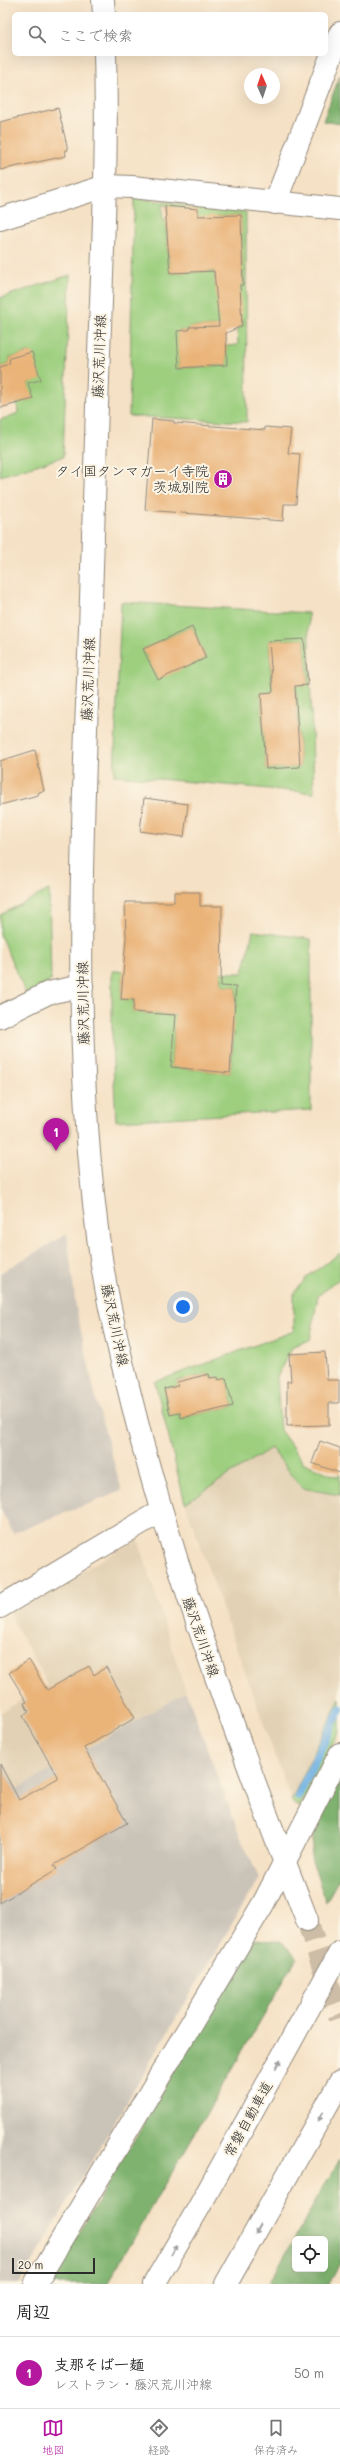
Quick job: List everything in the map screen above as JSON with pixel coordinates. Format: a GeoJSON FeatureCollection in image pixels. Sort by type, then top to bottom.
{"type":"FeatureCollection","features":[{"type":"Feature","properties":{"kind":"main road"},"geometry":{"type":"LineString","coordinates":[[103,0],[104,12]]}},
{"type":"Feature","properties":{"kind":"main road"},"geometry":{"type":"LineString","coordinates":[[275,203],[340,33]]}},
{"type":"Feature","properties":{"kind":"main road","name":"藤沢荒川沖線"},"geometry":{"type":"LineString","coordinates":[[105,56],[106,186],[83,780],[82,986],[89,1143],[102,1264],[126,1380],[161,1511],[186,1594],[217,1682],[307,1920]]}},
{"type":"Feature","properties":{"kind":"main road"},"geometry":{"type":"LineString","coordinates":[[0,219],[106,186],[132,187],[340,209]]}},
{"type":"Feature","properties":{"kind":"main road"},"geometry":{"type":"LineString","coordinates":[[0,1017],[48,993],[82,986]]}},
{"type":"Feature","properties":{"kind":"main road"},"geometry":{"type":"LineString","coordinates":[[0,1607],[161,1511]]}},
{"type":"Feature","properties":{"kind":"main road"},"geometry":{"type":"LineString","coordinates":[[35,2284],[263,1904],[340,1754]]}},
{"type":"Feature","properties":{"kind":"main road","name":"常磐自動車道"},"geometry":{"type":"LineString","coordinates":[[154,2284],[198,2209],[340,1952]]}},
{"type":"Feature","properties":{"kind":"main road"},"geometry":{"type":"LineString","coordinates":[[226,2284],[340,2082]]}},
{"type":"Feature","properties":{"kind":"shaded area"},"geometry":{"type":"Polygon","coordinates":[[[67,1234],[76,1308],[96,1400],[122,1491],[13,1533],[0,1509],[0,1273],[67,1234]]]}},
{"type":"Feature","properties":{"kind":"shaded area"},"geometry":{"type":"Polygon","coordinates":[[[271,1447],[302,1488],[340,1495],[340,1698],[291,1801],[185,1503],[271,1447]]]}},
{"type":"Feature","properties":{"kind":"shaded area"},"geometry":{"type":"Polygon","coordinates":[[[138,1539],[186,1692],[17,1789],[0,1761],[0,1713],[48,1685],[9,1613],[138,1539]]]}},
{"type":"Feature","properties":{"kind":"shaded area"},"geometry":{"type":"Polygon","coordinates":[[[186,1692],[240,1836],[259,1878],[19,2284],[0,2284],[0,1761],[17,1789],[186,1692]]]}},
{"type":"Feature","properties":{"kind":"green space"},"geometry":{"type":"Polygon","coordinates":[[[340,75],[340,124],[323,121],[340,75]]]}},
{"type":"Feature","properties":{"kind":"green space"},"geometry":{"type":"Polygon","coordinates":[[[134,198],[246,212],[247,422],[129,416],[134,198]],[[162,205],[163,221],[168,221],[166,229],[170,273],[214,271],[216,288],[243,285],[241,215],[217,216],[198,227],[197,209],[162,205]],[[242,318],[219,326],[189,327],[189,330],[178,331],[179,368],[227,365],[226,346],[238,345],[237,328],[242,326],[242,318]]]}},
{"type":"Feature","properties":{"kind":"green space"},"geometry":{"type":"Polygon","coordinates":[[[70,275],[63,457],[0,476],[0,420],[18,413],[17,403],[32,399],[28,383],[40,379],[31,352],[10,358],[9,364],[0,367],[0,298],[70,275]]]}},
{"type":"Feature","properties":{"kind":"green space"},"geometry":{"type":"Polygon","coordinates":[[[121,602],[308,613],[314,793],[114,775],[121,602]],[[192,627],[143,649],[158,679],[206,658],[192,627]],[[304,639],[269,641],[272,687],[308,685],[304,639]],[[296,691],[261,693],[266,769],[300,767],[296,691]]]}},
{"type":"Feature","properties":{"kind":"green space"},"geometry":{"type":"Polygon","coordinates":[[[49,890],[51,981],[26,994],[0,935],[0,915],[49,890]]]}},
{"type":"Feature","properties":{"kind":"green space"},"geometry":{"type":"Polygon","coordinates":[[[253,931],[311,939],[311,1110],[116,1121],[112,1044],[112,971],[243,973],[253,931]],[[193,974],[219,1010],[222,977],[193,974]],[[123,977],[121,999],[134,1000],[133,1012],[185,1016],[123,977]],[[223,986],[222,1006],[236,1007],[236,987],[223,986]],[[174,1028],[171,1067],[230,1073],[234,1033],[174,1028]]]}},
{"type":"Feature","properties":{"kind":"green space"},"geometry":{"type":"Polygon","coordinates":[[[340,1253],[340,1278],[318,1296],[310,1340],[293,1346],[277,1376],[280,1430],[304,1463],[335,1476],[340,1475],[340,1495],[302,1488],[271,1448],[185,1503],[155,1382],[294,1331],[294,1293],[307,1277],[340,1253]],[[209,1374],[177,1381],[178,1386],[164,1389],[170,1415],[180,1413],[181,1418],[233,1406],[226,1379],[219,1380],[217,1377],[210,1378],[209,1374]]]}},
{"type":"Feature","properties":{"kind":"green space"},"geometry":{"type":"Polygon","coordinates":[[[340,1698],[340,1730],[300,1807],[291,1801],[340,1698]]]}},
{"type":"Feature","properties":{"kind":"green space"},"geometry":{"type":"Polygon","coordinates":[[[340,1777],[340,1877],[326,1902],[311,1858],[314,1830],[340,1777]]]}},
{"type":"Feature","properties":{"kind":"green space"},"geometry":{"type":"Polygon","coordinates":[[[256,1939],[282,1942],[297,1958],[107,2284],[49,2284],[242,1957],[256,1939]]]}},
{"type":"Feature","properties":{"kind":"green space"},"geometry":{"type":"Polygon","coordinates":[[[340,2159],[340,2264],[329,2284],[268,2284],[292,2242],[292,2272],[328,2272],[328,2236],[296,2236],[340,2159]]]}},
{"type":"Feature","properties":{"kind":"building"},"geometry":{"type":"Polygon","coordinates":[[[58,108],[68,150],[65,150],[66,156],[0,170],[0,122],[58,108]]]}},
{"type":"Feature","properties":{"kind":"building"},"geometry":{"type":"Polygon","coordinates":[[[165,206],[198,209],[198,216],[241,215],[243,285],[240,285],[242,326],[226,333],[227,365],[179,368],[177,331],[189,330],[189,327],[219,326],[214,271],[170,273],[165,206]]]}},
{"type":"Feature","properties":{"kind":"building"},"geometry":{"type":"Polygon","coordinates":[[[32,352],[41,380],[28,383],[33,399],[0,408],[0,367],[9,364],[10,358],[32,352]]]}},
{"type":"Feature","properties":{"kind":"building","name":"タイ国タンマガーイ寺院 茨城別院"},"geometry":{"type":"Polygon","coordinates":[[[152,419],[174,421],[174,423],[265,430],[265,427],[291,429],[288,453],[300,454],[296,504],[284,504],[283,521],[145,510],[152,419]]]}},
{"type":"Feature","properties":{"kind":"building"},"geometry":{"type":"Polygon","coordinates":[[[192,627],[206,658],[158,680],[143,649],[192,627]]]}},
{"type":"Feature","properties":{"kind":"building"},"geometry":{"type":"Polygon","coordinates":[[[304,639],[308,685],[295,686],[300,767],[266,769],[261,693],[273,692],[269,641],[304,639]]]}},
{"type":"Feature","properties":{"kind":"building"},"geometry":{"type":"Polygon","coordinates":[[[35,750],[44,791],[39,792],[38,795],[0,805],[0,761],[35,750]]]}},
{"type":"Feature","properties":{"kind":"building"},"geometry":{"type":"Polygon","coordinates":[[[144,798],[188,804],[184,837],[140,831],[144,798]]]}},
{"type":"Feature","properties":{"kind":"building"},"geometry":{"type":"Polygon","coordinates":[[[174,892],[200,892],[200,906],[222,906],[221,986],[236,987],[230,1073],[171,1067],[175,1015],[133,1012],[134,1000],[121,999],[126,937],[125,902],[174,902],[174,892]]]}},
{"type":"Feature","properties":{"kind":"building"},"geometry":{"type":"Polygon","coordinates":[[[325,1352],[327,1380],[339,1380],[339,1403],[329,1403],[329,1425],[287,1426],[287,1381],[291,1381],[289,1354],[325,1352]]]}},
{"type":"Feature","properties":{"kind":"building"},"geometry":{"type":"Polygon","coordinates":[[[209,1374],[210,1378],[218,1377],[219,1380],[226,1378],[233,1406],[181,1418],[180,1413],[170,1415],[164,1389],[178,1386],[177,1382],[209,1374]]]}},
{"type":"Feature","properties":{"kind":"building"},"geometry":{"type":"Polygon","coordinates":[[[320,1441],[340,1448],[340,1473],[312,1463],[320,1441]]]}},
{"type":"Feature","properties":{"kind":"building"},"geometry":{"type":"Polygon","coordinates":[[[29,1660],[47,1690],[89,1666],[94,1675],[106,1667],[135,1718],[84,1748],[127,1823],[54,1865],[57,1869],[0,1903],[0,1764],[19,1800],[58,1778],[23,1716],[29,1712],[24,1703],[27,1702],[9,1673],[29,1660]]]}},
{"type":"Feature","properties":{"kind":"waterway"},"geometry":{"type":"LineString","coordinates":[[298,1796],[340,1709]]}},
{"type":"Feature","properties":{"kind":"tunnel"},"geometry":{"type":"LineString","coordinates":[[307,1920],[340,2018]]}},
{"type":"Feature","properties":{"kind":"place","name":"タイ国タンマガーイ寺院 茨城別院"},"geometry":{"type":"Point","coordinates":[223,479]}},
{"type":"Feature","properties":{"kind":"place","name":"支那そば一麺"},"geometry":{"type":"Point","coordinates":[56,1151]}}]}
